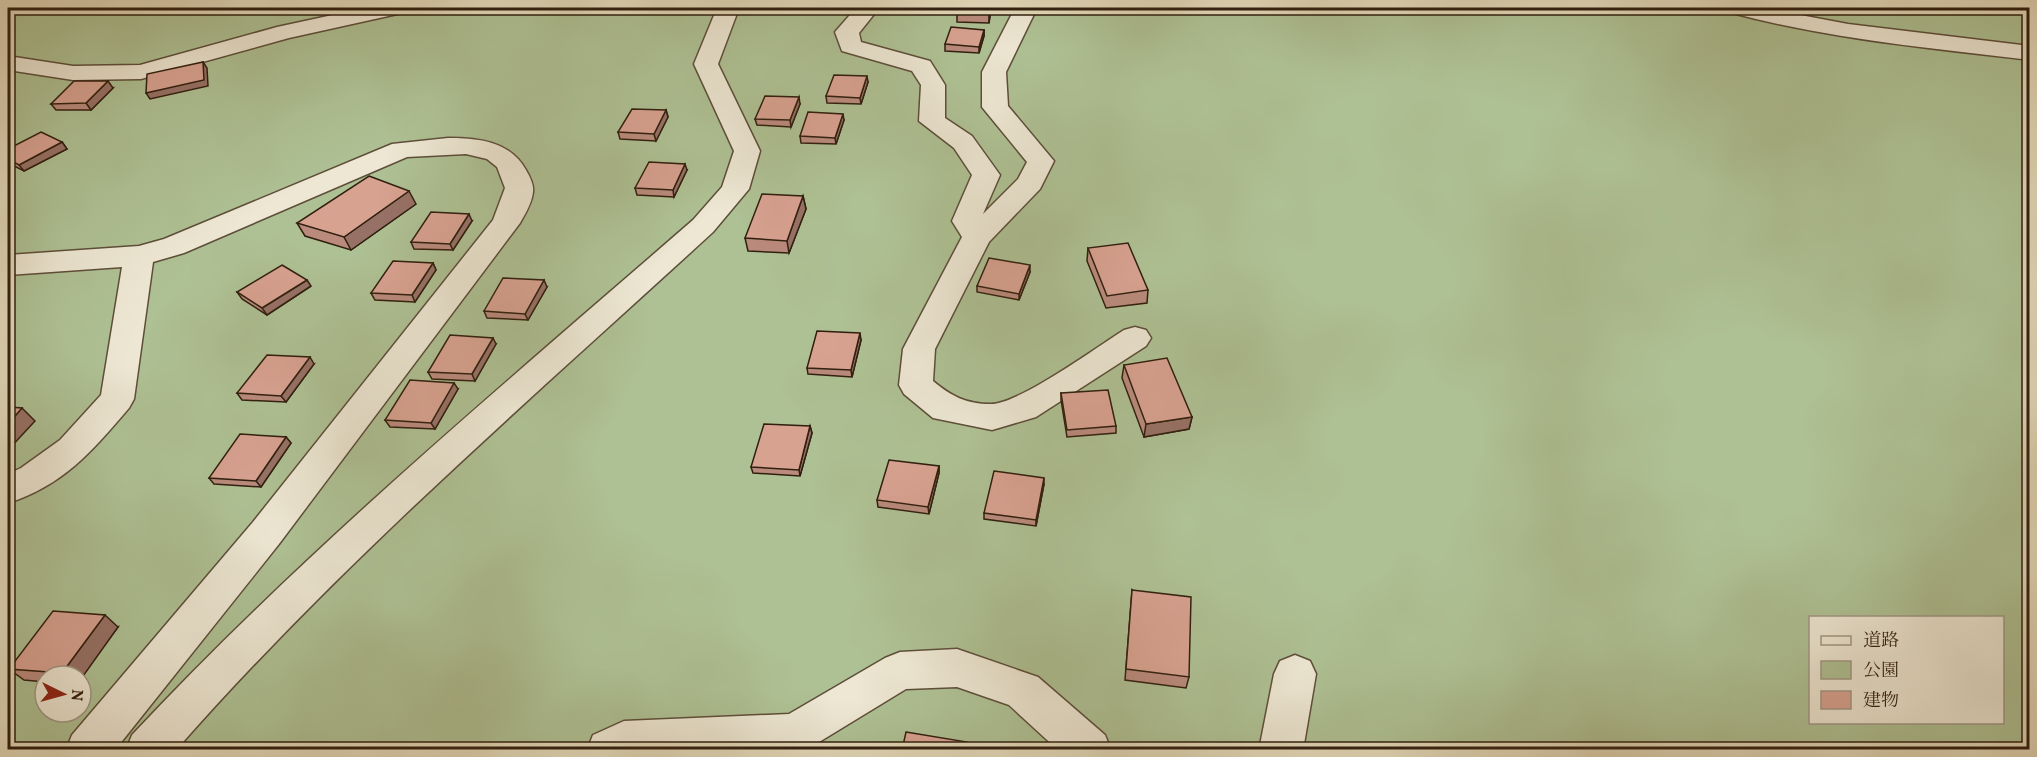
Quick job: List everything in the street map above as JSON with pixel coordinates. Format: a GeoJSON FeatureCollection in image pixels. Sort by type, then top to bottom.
{"type":"FeatureCollection","features":[{"type":"Feature","properties":{"kind":"street"},"geometry":{"type":"LineString","coordinates":[[8,63],[73,73],[141,72],[285,32],[394,8]]}},
{"type":"Feature","properties":{"kind":"street"},"geometry":{"type":"LineString","coordinates":[[147,750],[226,663],[351,542],[703,226],[735,189],[747,151],[706,64],[728,8]]}},
{"type":"Feature","properties":{"kind":"street"},"geometry":{"type":"LineString","coordinates":[[868,8],[848,32],[850,46],[921,66],[933,85],[932,121],[963,142],[986,175],[966,221],[976,237]]}},
{"type":"Feature","properties":{"kind":"street"},"geometry":{"type":"LineString","coordinates":[[1026,8],[994,72],[995,107],[1041,161],[1030,183],[976,237],[919,349],[916,385],[945,409],[992,417],[1024,408],[1135,338]]}},
{"type":"Feature","properties":{"kind":"street"},"geometry":{"type":"LineString","coordinates":[[1740,8],[1789,21],[1848,31],[2030,53]]}},
{"type":"Feature","properties":{"kind":"street"},"geometry":{"type":"LineString","coordinates":[[8,265],[139,256],[174,246],[401,150],[445,146],[474,147],[499,153],[513,169],[520,191],[506,223],[266,533],[87,750]]}},
{"type":"Feature","properties":{"kind":"street"},"geometry":{"type":"LineString","coordinates":[[8,489],[34,478],[72,450],[117,399],[139,256]]}},
{"type":"Feature","properties":{"kind":"street"},"geometry":{"type":"LineString","coordinates":[[608,750],[624,742],[794,734],[900,671],[957,668],[1023,691],[1090,750]]}},
{"type":"Feature","properties":{"kind":"street"},"geometry":{"type":"LineString","coordinates":[[1281,750],[1295,674]]}},
{"type":"Feature","properties":{"kind":"green space"},"geometry":{"type":"Polygon","coordinates":[[[8,8],[2029,8],[2029,749],[8,749],[8,8]]]}},
{"type":"Feature","properties":{"kind":"building"},"geometry":{"type":"Polygon","coordinates":[[[957,8],[989,8],[989,11],[956,10],[957,8]]]}},
{"type":"Feature","properties":{"kind":"building"},"geometry":{"type":"Polygon","coordinates":[[[951,27],[984,30],[979,47],[945,44],[951,27]]]}},
{"type":"Feature","properties":{"kind":"building"},"geometry":{"type":"Polygon","coordinates":[[[203,62],[204,80],[146,93],[147,74],[203,62]]]}},
{"type":"Feature","properties":{"kind":"building"},"geometry":{"type":"Polygon","coordinates":[[[834,75],[867,76],[860,98],[826,96],[834,75]]]}},
{"type":"Feature","properties":{"kind":"building"},"geometry":{"type":"Polygon","coordinates":[[[74,81],[108,81],[86,103],[51,104],[74,81]]]}},
{"type":"Feature","properties":{"kind":"building"},"geometry":{"type":"Polygon","coordinates":[[[765,96],[799,97],[790,120],[755,119],[765,96]]]}},
{"type":"Feature","properties":{"kind":"building"},"geometry":{"type":"Polygon","coordinates":[[[632,109],[666,110],[654,134],[618,132],[632,109]]]}},
{"type":"Feature","properties":{"kind":"building"},"geometry":{"type":"Polygon","coordinates":[[[808,112],[843,114],[835,138],[800,136],[808,112]]]}},
{"type":"Feature","properties":{"kind":"building"},"geometry":{"type":"Polygon","coordinates":[[[41,132],[62,142],[19,165],[8,159],[8,149],[41,132]]]}},
{"type":"Feature","properties":{"kind":"building"},"geometry":{"type":"Polygon","coordinates":[[[649,162],[685,164],[673,190],[635,188],[649,162]]]}},
{"type":"Feature","properties":{"kind":"building"},"geometry":{"type":"Polygon","coordinates":[[[369,176],[409,191],[344,237],[297,223],[369,176]]]}},
{"type":"Feature","properties":{"kind":"building"},"geometry":{"type":"Polygon","coordinates":[[[762,194],[803,196],[787,241],[745,238],[762,194]]]}},
{"type":"Feature","properties":{"kind":"building"},"geometry":{"type":"Polygon","coordinates":[[[431,212],[469,214],[450,244],[411,242],[431,212]]]}},
{"type":"Feature","properties":{"kind":"building"},"geometry":{"type":"Polygon","coordinates":[[[1128,243],[1148,290],[1107,296],[1088,248],[1128,243]]]}},
{"type":"Feature","properties":{"kind":"building"},"geometry":{"type":"Polygon","coordinates":[[[989,258],[1030,265],[1019,294],[977,286],[989,258]]]}},
{"type":"Feature","properties":{"kind":"building"},"geometry":{"type":"Polygon","coordinates":[[[393,261],[433,263],[412,295],[371,293],[393,261]]]}},
{"type":"Feature","properties":{"kind":"building"},"geometry":{"type":"Polygon","coordinates":[[[282,265],[307,280],[262,308],[237,292],[282,265]]]}},
{"type":"Feature","properties":{"kind":"building"},"geometry":{"type":"Polygon","coordinates":[[[503,278],[544,280],[525,314],[484,311],[503,278]]]}},
{"type":"Feature","properties":{"kind":"building"},"geometry":{"type":"Polygon","coordinates":[[[817,331],[860,333],[851,370],[807,368],[817,331]]]}},
{"type":"Feature","properties":{"kind":"building"},"geometry":{"type":"Polygon","coordinates":[[[450,335],[493,338],[472,374],[428,372],[450,335]]]}},
{"type":"Feature","properties":{"kind":"building"},"geometry":{"type":"Polygon","coordinates":[[[267,355],[310,357],[281,396],[237,393],[267,355]]]}},
{"type":"Feature","properties":{"kind":"building"},"geometry":{"type":"Polygon","coordinates":[[[1167,358],[1192,417],[1146,424],[1124,365],[1167,358]]]}},
{"type":"Feature","properties":{"kind":"building"},"geometry":{"type":"Polygon","coordinates":[[[410,380],[454,383],[431,423],[385,420],[410,380]]]}},
{"type":"Feature","properties":{"kind":"building"},"geometry":{"type":"Polygon","coordinates":[[[1108,390],[1116,426],[1067,430],[1061,393],[1108,390]]]}},
{"type":"Feature","properties":{"kind":"building"},"geometry":{"type":"Polygon","coordinates":[[[8,407],[22,408],[8,424],[8,407]]]}},
{"type":"Feature","properties":{"kind":"building"},"geometry":{"type":"Polygon","coordinates":[[[764,424],[810,426],[799,470],[751,467],[764,424]]]}},
{"type":"Feature","properties":{"kind":"building"},"geometry":{"type":"Polygon","coordinates":[[[240,434],[286,437],[256,481],[209,478],[240,434]]]}},
{"type":"Feature","properties":{"kind":"building"},"geometry":{"type":"Polygon","coordinates":[[[889,460],[939,466],[928,507],[877,500],[889,460]]]}},
{"type":"Feature","properties":{"kind":"building"},"geometry":{"type":"Polygon","coordinates":[[[994,471],[1044,478],[1036,520],[984,513],[994,471]]]}},
{"type":"Feature","properties":{"kind":"building"},"geometry":{"type":"Polygon","coordinates":[[[1132,590],[1191,597],[1189,677],[1126,669],[1132,590]]]}},
{"type":"Feature","properties":{"kind":"building"},"geometry":{"type":"Polygon","coordinates":[[[53,611],[105,615],[69,664],[33,664],[33,671],[9,669],[53,611]]]}},
{"type":"Feature","properties":{"kind":"building"},"geometry":{"type":"Polygon","coordinates":[[[906,732],[967,742],[966,750],[902,750],[906,732]]]}}]}
